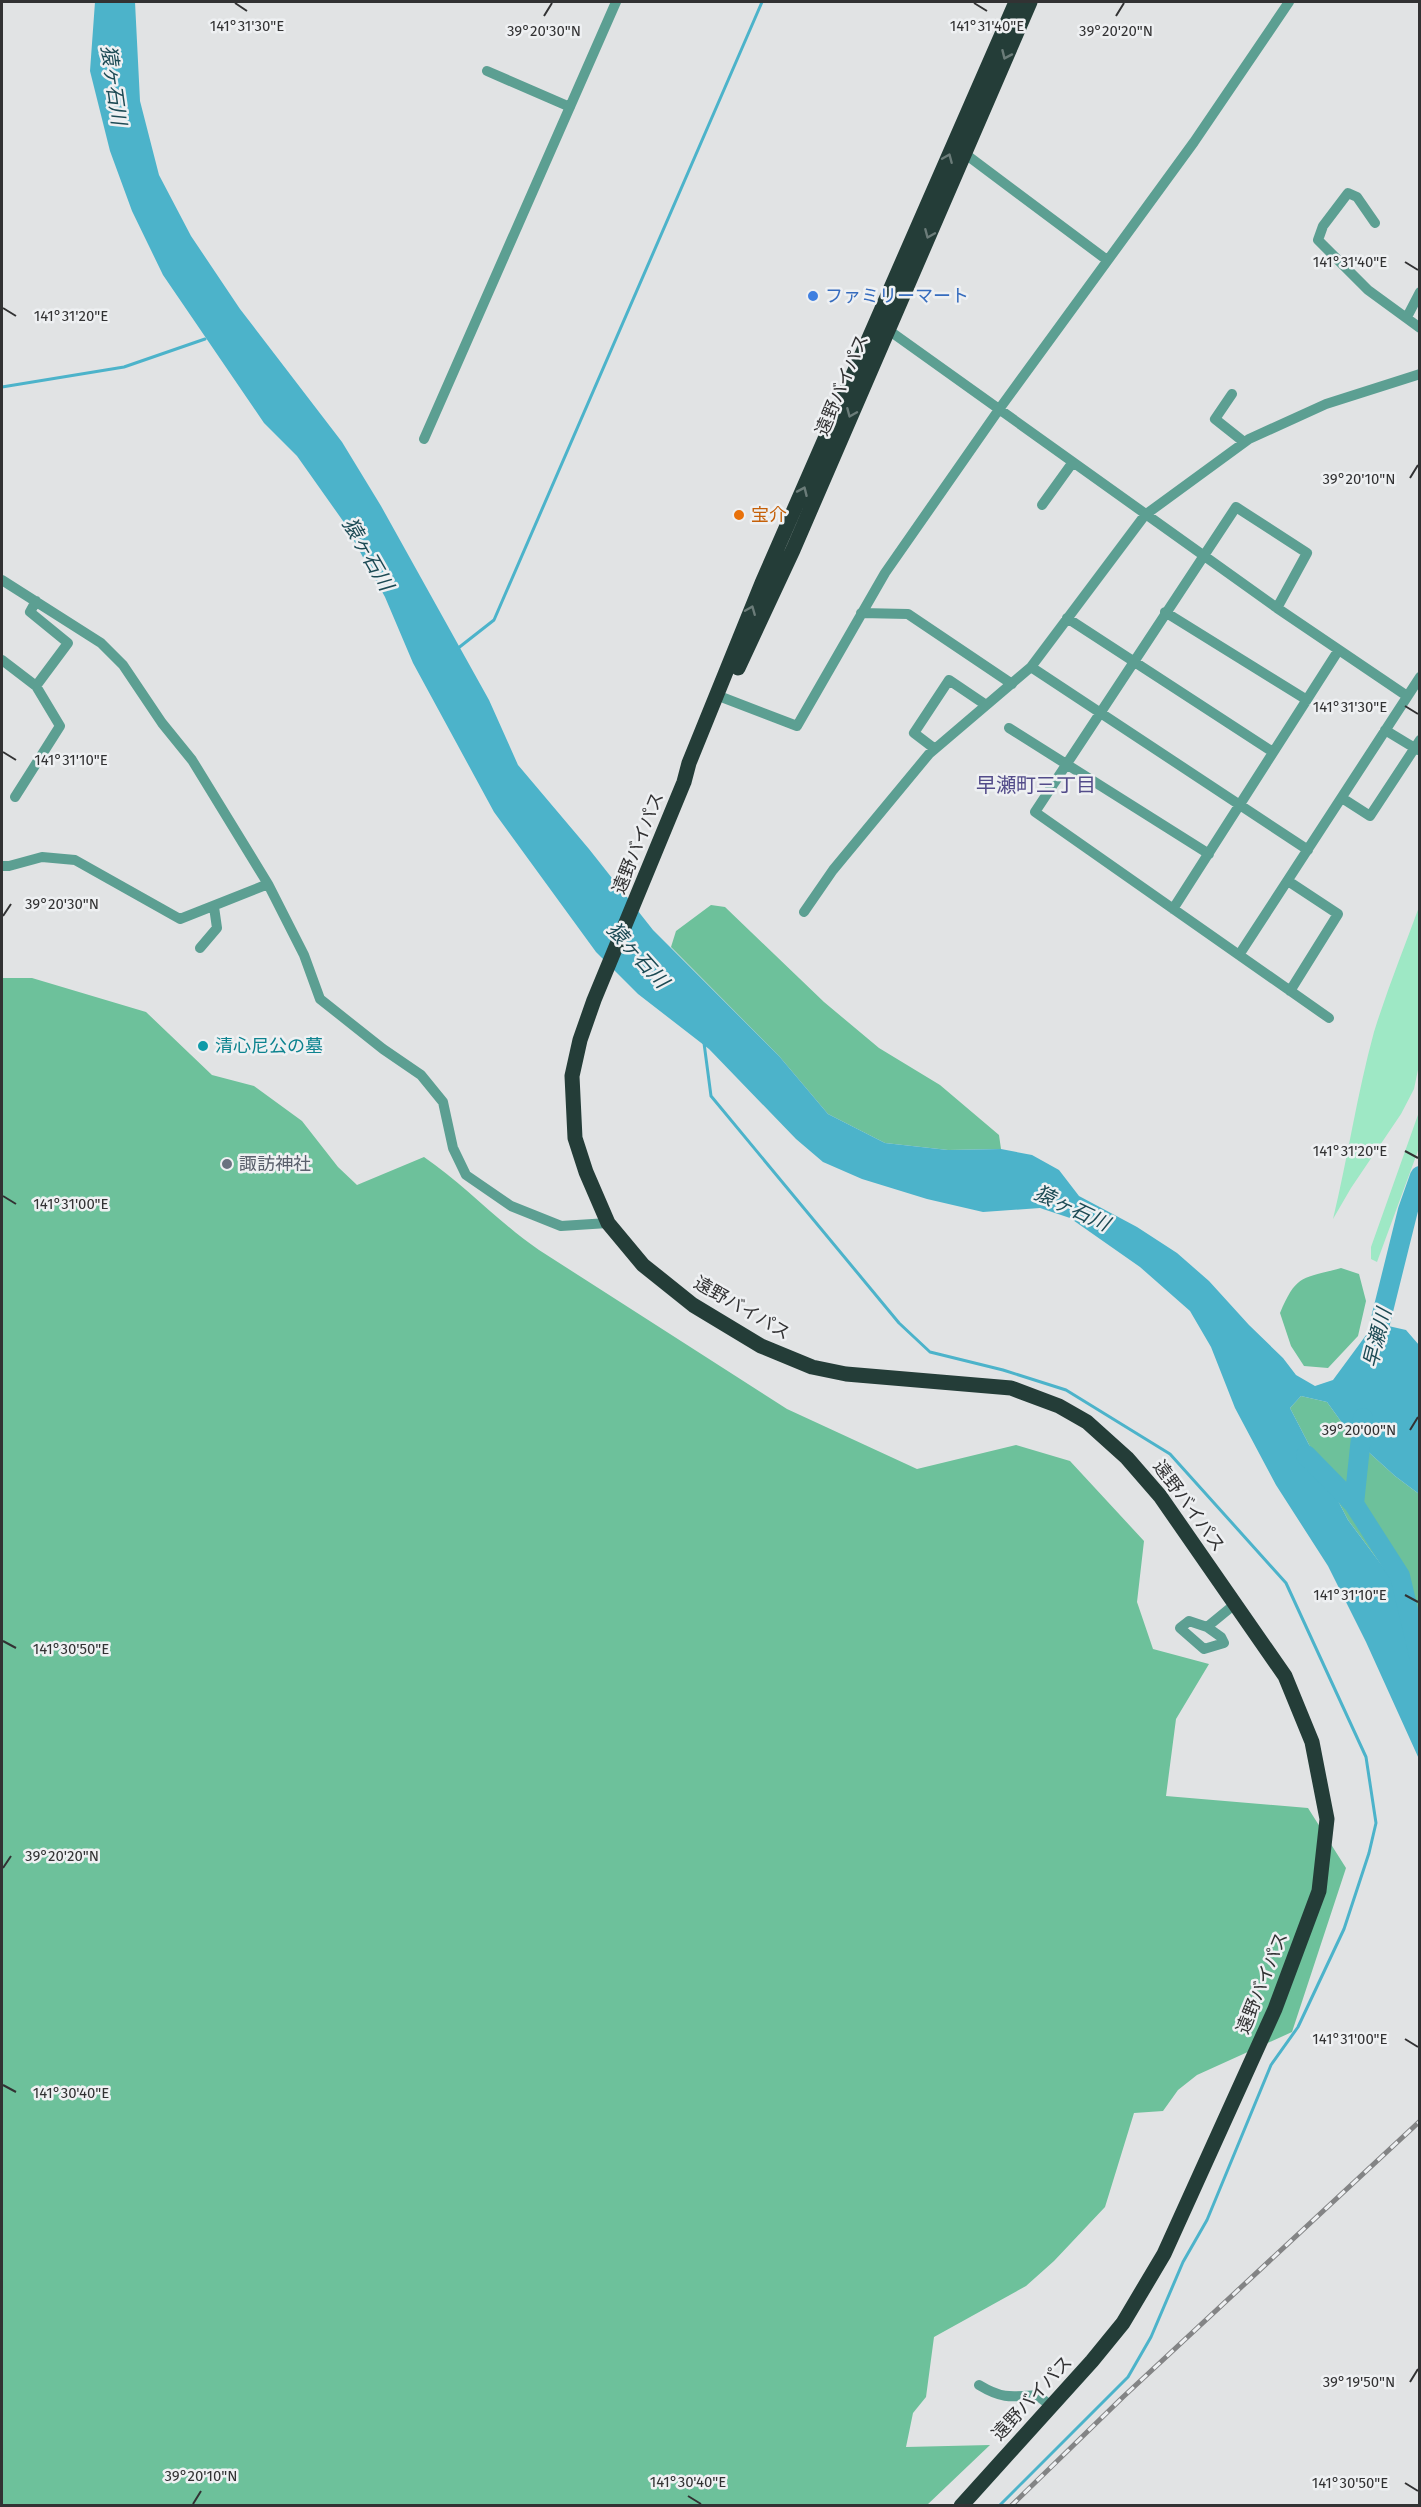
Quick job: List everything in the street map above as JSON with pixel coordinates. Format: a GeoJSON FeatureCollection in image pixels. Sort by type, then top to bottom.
{"type":"FeatureCollection","features":[{"type":"Feature","properties":{"kind":"highway","name":"遠野バイパス"},"geometry":{"type":"LineString","coordinates":[[684,782],[689,763],[762,583],[1016,2]]}},
{"type":"Feature","properties":{"kind":"highway","name":"遠野バイパス"},"geometry":{"type":"LineString","coordinates":[[961,2505],[1123,2323],[1164,2254],[1275,2009],[1319,1891],[1327,1819],[1312,1742],[1285,1676],[1160,1496],[1127,1458],[1087,1422],[1059,1406],[1011,1388],[846,1374],[812,1368],[761,1346],[693,1305],[643,1266],[609,1223],[586,1172],[575,1138],[572,1076],[580,1040],[599,988],[684,782],[793,550],[886,329],[1030,2]]}},
{"type":"Feature","properties":{"kind":"street"},"geometry":{"type":"LineString","coordinates":[[424,439],[616,2]]}},
{"type":"Feature","properties":{"kind":"street"},"geometry":{"type":"LineString","coordinates":[[724,698],[797,726],[885,573],[1000,408],[1194,142],[1288,2]]}},
{"type":"Feature","properties":{"kind":"street"},"geometry":{"type":"LineString","coordinates":[[487,71],[570,106]]}},
{"type":"Feature","properties":{"kind":"street"},"geometry":{"type":"LineString","coordinates":[[964,153],[1107,260]]}},
{"type":"Feature","properties":{"kind":"street"},"geometry":{"type":"LineString","coordinates":[[1375,223],[1358,197],[1348,193],[1323,226],[1318,240],[1368,290],[1419,328]]}},
{"type":"Feature","properties":{"kind":"street"},"geometry":{"type":"LineString","coordinates":[[1407,317],[1419,292]]}},
{"type":"Feature","properties":{"kind":"street"},"geometry":{"type":"LineString","coordinates":[[886,329],[1000,408],[1145,515],[1338,651],[1419,699]]}},
{"type":"Feature","properties":{"kind":"street"},"geometry":{"type":"LineString","coordinates":[[804,912],[833,870],[935,749],[1031,667],[1145,515],[1244,442],[1326,404],[1419,374]]}},
{"type":"Feature","properties":{"kind":"street"},"geometry":{"type":"LineString","coordinates":[[1232,394],[1215,419],[1244,442]]}},
{"type":"Feature","properties":{"kind":"street"},"geometry":{"type":"LineString","coordinates":[[1042,505],[1073,462]]}},
{"type":"Feature","properties":{"kind":"street"},"geometry":{"type":"LineString","coordinates":[[1277,608],[1307,553],[1236,507],[1202,555],[1035,812],[1329,1018]]}},
{"type":"Feature","properties":{"kind":"street"},"geometry":{"type":"LineString","coordinates":[[2,580],[101,642],[123,665],[162,723],[192,760],[268,884],[304,955],[320,999],[383,1049],[421,1075],[443,1102],[453,1148],[466,1175],[511,1206],[561,1226],[609,1223]]}},
{"type":"Feature","properties":{"kind":"street"},"geometry":{"type":"LineString","coordinates":[[36,601],[30,612],[68,643],[36,687]]}},
{"type":"Feature","properties":{"kind":"street"},"geometry":{"type":"LineString","coordinates":[[1165,612],[1307,700]]}},
{"type":"Feature","properties":{"kind":"street"},"geometry":{"type":"LineString","coordinates":[[861,613],[908,614],[1012,684]]}},
{"type":"Feature","properties":{"kind":"street"},"geometry":{"type":"LineString","coordinates":[[1067,618],[1274,752]]}},
{"type":"Feature","properties":{"kind":"street"},"geometry":{"type":"LineString","coordinates":[[1173,909],[1338,651]]}},
{"type":"Feature","properties":{"kind":"street"},"geometry":{"type":"LineString","coordinates":[[2,660],[36,687],[60,726],[15,797]]}},
{"type":"Feature","properties":{"kind":"street"},"geometry":{"type":"LineString","coordinates":[[1031,667],[1308,850]]}},
{"type":"Feature","properties":{"kind":"street"},"geometry":{"type":"LineString","coordinates":[[1239,955],[1419,677]]}},
{"type":"Feature","properties":{"kind":"street"},"geometry":{"type":"LineString","coordinates":[[935,749],[914,733],[949,680],[986,705]]}},
{"type":"Feature","properties":{"kind":"street"},"geometry":{"type":"LineString","coordinates":[[1009,728],[1209,854]]}},
{"type":"Feature","properties":{"kind":"street"},"geometry":{"type":"LineString","coordinates":[[1342,798],[1370,816],[1418,746],[1385,730]]}},
{"type":"Feature","properties":{"kind":"street"},"geometry":{"type":"LineString","coordinates":[[2,866],[42,857],[75,860],[180,919],[268,884]]}},
{"type":"Feature","properties":{"kind":"street"},"geometry":{"type":"LineString","coordinates":[[1288,881],[1338,914],[1290,991]]}},
{"type":"Feature","properties":{"kind":"street"},"geometry":{"type":"LineString","coordinates":[[200,948],[217,927],[214,907]]}},
{"type":"Feature","properties":{"kind":"street"},"geometry":{"type":"LineString","coordinates":[[1207,1627],[1235,1604]]}},
{"type":"Feature","properties":{"kind":"street"},"geometry":{"type":"LineString","coordinates":[[979,2385],[996,2395],[1013,2397],[1037,2395],[1051,2406]]}},
{"type":"Feature","properties":{"kind":"green space"},"geometry":{"type":"Polygon","coordinates":[[[711,905],[725,907],[824,1002],[879,1048],[940,1085],[999,1135],[1001,1149],[948,1150],[885,1143],[828,1114],[779,1056],[671,947],[676,931],[711,905]]]}},
{"type":"Feature","properties":{"kind":"green space"},"geometry":{"type":"Polygon","coordinates":[[[1419,907],[1420,1060],[1414,1089],[1401,1114],[1333,1219],[1374,1032],[1419,907]]]}},
{"type":"Feature","properties":{"kind":"green space"},"geometry":{"type":"Polygon","coordinates":[[[2,978],[32,978],[146,1012],[212,1075],[254,1086],[302,1121],[338,1167],[357,1185],[424,1157],[539,1250],[787,1409],[917,1469],[1016,1445],[1070,1461],[1144,1541],[1137,1602],[1153,1649],[1209,1664],[1176,1719],[1166,1796],[1308,1808],[1346,1868],[1292,2032],[1197,2075],[1178,2090],[1163,2111],[1134,2113],[1105,2207],[1054,2261],[1026,2286],[934,2337],[926,2397],[913,2413],[906,2447],[990,2445],[927,2505],[2,2505],[2,978]]]}},
{"type":"Feature","properties":{"kind":"green space"},"geometry":{"type":"Polygon","coordinates":[[[1419,1112],[1419,1148],[1377,1262],[1371,1259],[1371,1247],[1419,1112]]]}},
{"type":"Feature","properties":{"kind":"green space"},"geometry":{"type":"Polygon","coordinates":[[[1341,1268],[1359,1274],[1366,1301],[1358,1336],[1328,1368],[1304,1366],[1291,1346],[1280,1313],[1291,1291],[1302,1280],[1341,1268]]]}},
{"type":"Feature","properties":{"kind":"green space"},"geometry":{"type":"Polygon","coordinates":[[[1301,1396],[1327,1402],[1353,1438],[1395,1476],[1419,1494],[1419,1615],[1348,1520],[1290,1408],[1301,1396]]]}},
{"type":"Feature","properties":{"kind":"water"},"geometry":{"type":"Polygon","coordinates":[[[95,2],[135,2],[140,101],[159,175],[191,236],[240,309],[342,442],[381,506],[489,700],[518,765],[653,930],[779,1056],[828,1114],[885,1143],[948,1150],[1001,1149],[1032,1155],[1059,1170],[1079,1196],[1137,1227],[1177,1253],[1209,1281],[1283,1358],[1296,1375],[1315,1386],[1333,1380],[1375,1323],[1406,1330],[1419,1345],[1419,1494],[1395,1476],[1353,1438],[1327,1402],[1301,1396],[1290,1408],[1348,1520],[1419,1615],[1419,1759],[1366,1642],[1328,1566],[1276,1485],[1235,1408],[1211,1347],[1190,1311],[1140,1267],[1070,1218],[1040,1208],[983,1212],[927,1199],[862,1179],[823,1162],[796,1139],[709,1049],[638,994],[596,952],[494,812],[413,663],[385,597],[343,521],[297,456],[264,423],[163,275],[132,211],[110,151],[90,71],[95,2]]]}},
{"type":"Feature","properties":{"kind":"waterway"},"geometry":{"type":"LineString","coordinates":[[457,649],[494,620],[762,2]]}},
{"type":"Feature","properties":{"kind":"waterway"},"geometry":{"type":"LineString","coordinates":[[2,387],[124,367],[205,339]]}},
{"type":"Feature","properties":{"kind":"waterway"},"geometry":{"type":"LineString","coordinates":[[704,1043],[711,1096],[899,1323],[930,1352],[1003,1370],[1066,1390],[1170,1454],[1286,1583],[1366,1757],[1376,1823],[1369,1853],[1344,1929],[1298,2027],[1271,2065],[1207,2220],[1183,2262],[1151,2337],[1128,2377],[999,2506]]}},
{"type":"Feature","properties":{"kind":"waterway","name":"早瀬川"},"geometry":{"type":"LineString","coordinates":[[1374,1347],[1408,1210],[1420,1176]]}},
{"type":"Feature","properties":{"kind":"waterway","name":"早瀬川"},"geometry":{"type":"LineString","coordinates":[[1354,1504],[1363,1418]]}},
{"type":"Feature","properties":{"kind":"waterway","name":"猿ヶ石川"},"geometry":{"type":"LineString","coordinates":[[1306,1455],[1354,1504],[1400,1576],[1420,1660]]}},
{"type":"Feature","properties":{"kind":"railway"},"geometry":{"type":"LineString","coordinates":[[1011,2506],[1123,2397],[1420,2121]]}},
{"type":"Feature","properties":{"kind":"place","name":"ファミリーマート"},"geometry":{"type":"Point","coordinates":[813,296]}},
{"type":"Feature","properties":{"kind":"place","name":"宝介"},"geometry":{"type":"Point","coordinates":[739,515]}},
{"type":"Feature","properties":{"kind":"place","name":"清心尼公の墓"},"geometry":{"type":"Point","coordinates":[203,1046]}},
{"type":"Feature","properties":{"kind":"place","name":"諏訪神社"},"geometry":{"type":"Point","coordinates":[227,1164]}},
{"type":"Feature","properties":{"kind":"district","name":"早瀬町三丁目"},"geometry":{"type":"Point","coordinates":[1036,785]}}]}
